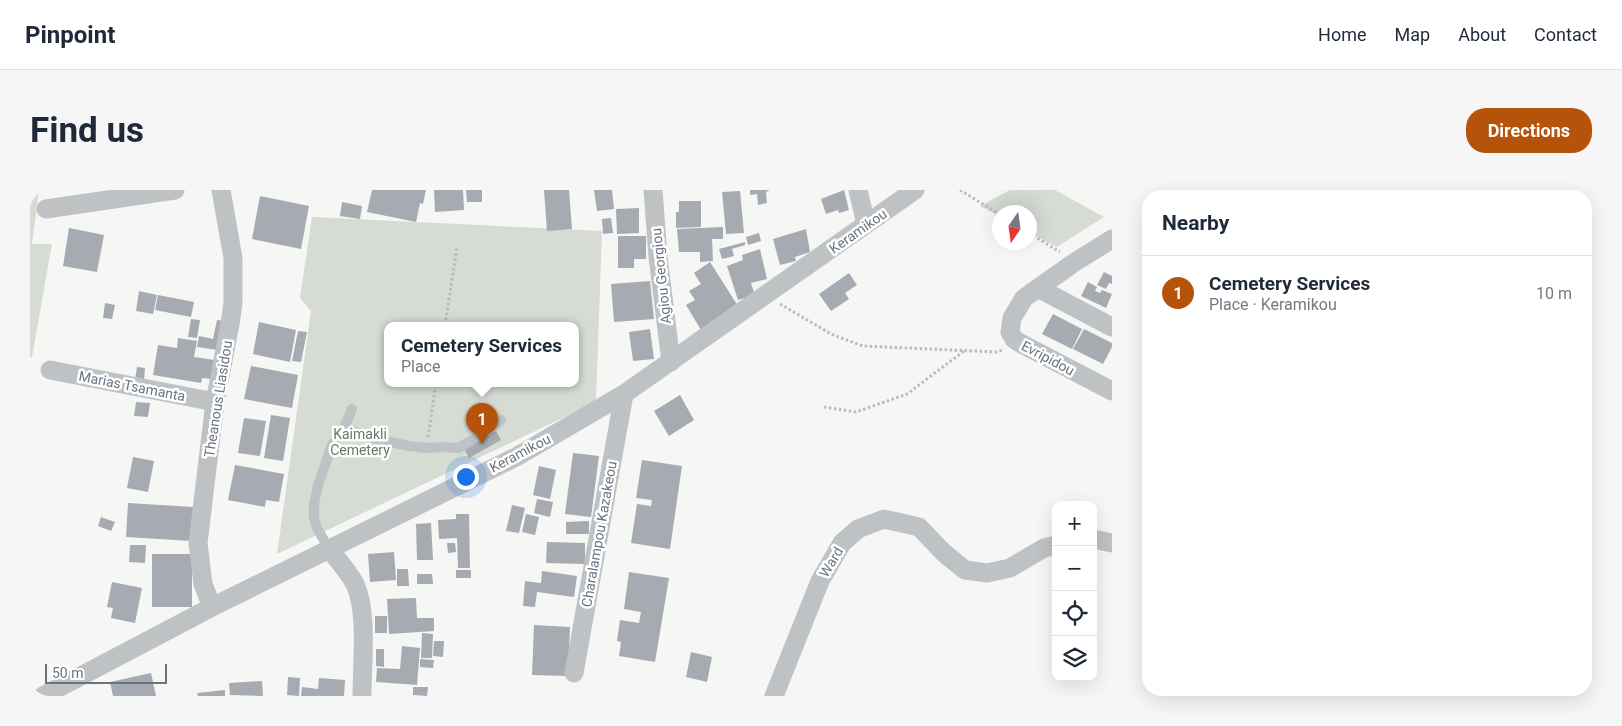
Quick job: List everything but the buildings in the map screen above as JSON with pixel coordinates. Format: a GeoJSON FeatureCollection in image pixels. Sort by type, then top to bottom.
{"type":"FeatureCollection","features":[{"type":"Feature","properties":{"kind":"street"},"geometry":{"type":"LineString","coordinates":[[46,209],[175,190]]}},
{"type":"Feature","properties":{"kind":"street","name":"Theanous Liasidou"},"geometry":{"type":"LineString","coordinates":[[212,607],[203,584],[198,543],[215,402],[230,324],[234,280],[230,234],[221,190]]}},
{"type":"Feature","properties":{"kind":"street","name":"Agiou Georgiou"},"geometry":{"type":"LineString","coordinates":[[653,190],[658,257],[671,362]]}},
{"type":"Feature","properties":{"kind":"street"},"geometry":{"type":"LineString","coordinates":[[858,190],[866,224]]}},
{"type":"Feature","properties":{"kind":"street","name":"Keramikou"},"geometry":{"type":"LineString","coordinates":[[43,696],[212,607],[516,456],[624,394],[915,190]]}},
{"type":"Feature","properties":{"kind":"street","name":"Evripidou"},"geometry":{"type":"LineString","coordinates":[[1112,240],[1024,298],[1010,326],[1010,332],[1014,339],[1020,343],[1112,391]]}},
{"type":"Feature","properties":{"kind":"street"},"geometry":{"type":"LineString","coordinates":[[1038,288],[1112,327]]}},
{"type":"Feature","properties":{"kind":"street","name":"Marias Tsamanta"},"geometry":{"type":"LineString","coordinates":[[50,370],[215,402]]}},
{"type":"Feature","properties":{"kind":"street","name":"Charalampou Kazakeou"},"geometry":{"type":"LineString","coordinates":[[574,673],[624,394]]}},
{"type":"Feature","properties":{"kind":"street","name":"Ward"},"geometry":{"type":"LineString","coordinates":[[774,696],[820,581],[842,543],[858,529],[884,519],[918,527],[964,570],[987,573],[1010,568],[1044,548],[1052,546]]}},
{"type":"Feature","properties":{"kind":"street"},"geometry":{"type":"LineString","coordinates":[[1097,540],[1112,544]]}},
{"type":"Feature","properties":{"kind":"street"},"geometry":{"type":"LineString","coordinates":[[329,549],[349,574],[360,597],[362,696]]}},
{"type":"Feature","properties":{"kind":"lane"},"geometry":{"type":"LineString","coordinates":[[329,549],[317,528],[314,518],[314,504],[318,485],[332,444],[344,428],[352,409]]}},
{"type":"Feature","properties":{"kind":"lane"},"geometry":{"type":"LineString","coordinates":[[344,428],[376,439],[427,448],[458,448],[501,420]]}},
{"type":"Feature","properties":{"kind":"path"},"geometry":{"type":"LineString","coordinates":[[960,190],[992,209]]}},
{"type":"Feature","properties":{"kind":"path"},"geometry":{"type":"LineString","coordinates":[[1037,237],[1076,262]]}},
{"type":"Feature","properties":{"kind":"path"},"geometry":{"type":"LineString","coordinates":[[445,322],[457,247]]}},
{"type":"Feature","properties":{"kind":"path"},"geometry":{"type":"LineString","coordinates":[[766,296],[831,334],[863,346],[996,352],[1020,343]]}},
{"type":"Feature","properties":{"kind":"path"},"geometry":{"type":"LineString","coordinates":[[824,407],[856,412],[907,394],[965,351]]}},
{"type":"Feature","properties":{"kind":"path"},"geometry":{"type":"LineString","coordinates":[[427,448],[435,387]]}},
{"type":"Feature","properties":{"kind":"green space"},"geometry":{"type":"Polygon","coordinates":[[[30,190],[39,190],[32,244],[52,244],[32,357],[30,357],[30,190]]]}},
{"type":"Feature","properties":{"kind":"green space"},"geometry":{"type":"Polygon","coordinates":[[[1010,190],[1055,190],[1104,217],[1057,247],[1037,237],[1037,205],[992,205],[992,212],[980,206],[1010,190]]]}},
{"type":"Feature","properties":{"kind":"green space","name":"Kaimakli Cemetery"},"geometry":{"type":"Polygon","coordinates":[[[312,217],[602,231],[596,402],[277,554],[311,311],[300,298],[312,217]]]}},
{"type":"Feature","properties":{"kind":"place","name":"Cemetery Services"},"geometry":{"type":"Point","coordinates":[482,444]}}]}
